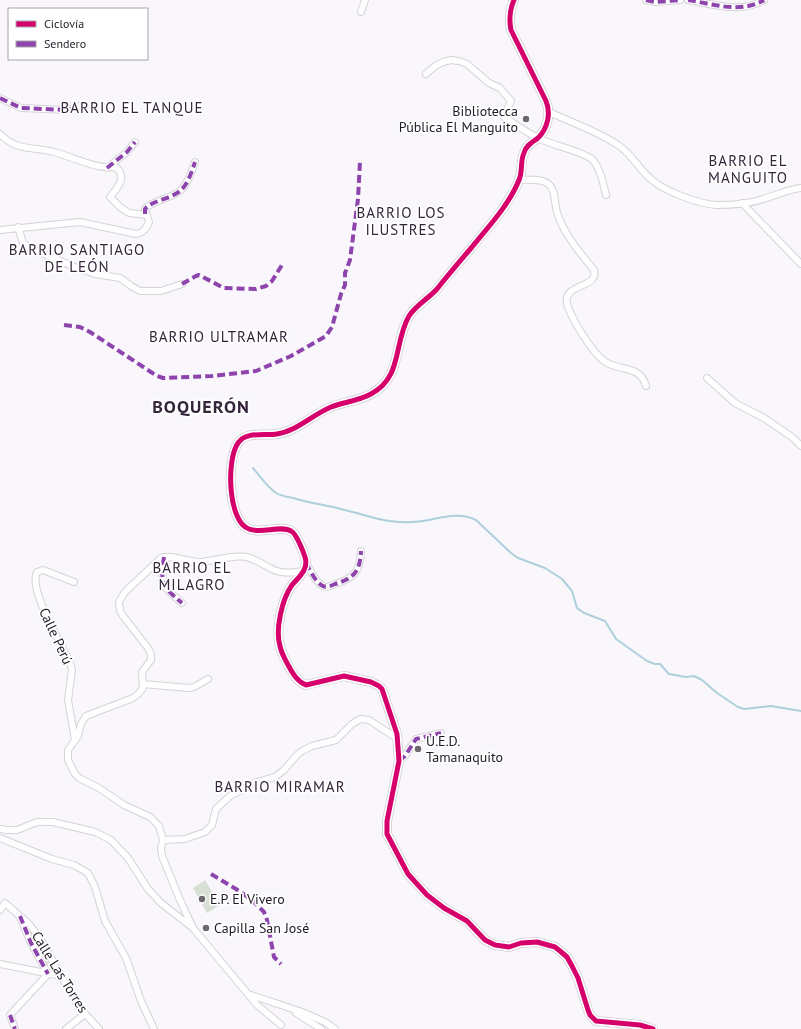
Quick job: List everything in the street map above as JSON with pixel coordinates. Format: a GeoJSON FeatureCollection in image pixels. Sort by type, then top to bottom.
{"type":"FeatureCollection","features":[{"type":"Feature","properties":{"kind":"street"},"geometry":{"type":"LineString","coordinates":[[361,12],[364,0]]}},
{"type":"Feature","properties":{"kind":"street"},"geometry":{"type":"LineString","coordinates":[[514,0],[510,18],[511,30],[546,101],[549,112],[544,129],[538,138],[530,144],[523,153],[519,180],[508,200],[490,225],[437,289],[415,308],[409,316],[401,332],[394,367],[390,376],[381,388],[363,398],[329,408],[284,432],[249,435],[244,437],[237,444],[231,461],[230,473],[234,503],[241,523],[244,527],[252,530],[284,529],[293,531],[306,558],[304,567],[288,595],[279,625],[279,645],[298,681],[306,685],[344,676],[376,683],[384,694],[395,725],[398,739],[399,760],[386,828],[390,840],[408,874],[427,895],[444,908],[467,922],[489,943],[509,947],[521,943],[537,942],[555,947],[567,957],[572,966],[578,978],[590,1015],[596,1021],[640,1025],[653,1029]]}},
{"type":"Feature","properties":{"kind":"street"},"geometry":{"type":"LineString","coordinates":[[646,0],[655,2],[680,0]]}},
{"type":"Feature","properties":{"kind":"street"},"geometry":{"type":"LineString","coordinates":[[688,0],[716,6],[734,7],[755,4],[764,0]]}},
{"type":"Feature","properties":{"kind":"street"},"geometry":{"type":"LineString","coordinates":[[426,74],[435,66],[451,60],[467,64],[476,70],[489,83],[500,88],[511,101],[504,117],[538,138],[559,147],[582,154],[592,160],[601,175],[606,195]]}},
{"type":"Feature","properties":{"kind":"street"},"geometry":{"type":"LineString","coordinates":[[0,98],[21,108],[68,110],[82,106]]}},
{"type":"Feature","properties":{"kind":"street"},"geometry":{"type":"LineString","coordinates":[[549,112],[618,144],[630,154],[651,180],[669,190],[700,202],[715,205],[742,203],[761,200],[801,188]]}},
{"type":"Feature","properties":{"kind":"street"},"geometry":{"type":"LineString","coordinates":[[0,134],[11,144],[54,152],[81,162],[107,168],[117,168],[122,176],[122,181],[110,197],[120,207],[129,213],[145,214],[149,218],[147,226],[141,233],[136,234],[80,222],[0,230]]}},
{"type":"Feature","properties":{"kind":"street"},"geometry":{"type":"LineString","coordinates":[[107,168],[127,152],[135,142]]}},
{"type":"Feature","properties":{"kind":"street"},"geometry":{"type":"LineString","coordinates":[[145,214],[145,209],[149,205],[171,197],[182,190],[195,162]]}},
{"type":"Feature","properties":{"kind":"street"},"geometry":{"type":"LineString","coordinates":[[519,180],[542,181],[550,186],[556,212],[562,224],[571,240],[594,270],[595,274],[593,280],[570,293],[566,299],[567,306],[580,330],[602,360],[612,365],[636,371],[641,375],[646,386]]}},
{"type":"Feature","properties":{"kind":"street"},"geometry":{"type":"LineString","coordinates":[[742,203],[801,264]]}},
{"type":"Feature","properties":{"kind":"street"},"geometry":{"type":"LineString","coordinates":[[18,227],[22,240],[26,246],[77,268],[95,274],[120,278],[140,291],[161,291],[182,284]]}},
{"type":"Feature","properties":{"kind":"street"},"geometry":{"type":"LineString","coordinates":[[707,378],[735,403],[764,418],[792,437],[801,446]]}},
{"type":"Feature","properties":{"kind":"street"},"geometry":{"type":"LineString","coordinates":[[304,567],[323,587],[338,584],[354,575],[359,568],[361,551]]}},
{"type":"Feature","properties":{"kind":"street"},"geometry":{"type":"LineString","coordinates":[[193,928],[177,894],[162,856],[161,848],[163,840],[159,826],[150,817],[119,802],[99,788],[83,781],[75,774],[68,760],[67,754],[70,745],[75,740],[86,716],[133,698],[141,690],[143,684],[142,672],[151,660],[151,654],[120,611],[118,602],[120,597],[161,558],[174,557],[200,562],[243,556],[249,557],[278,572],[291,573],[304,567]]}},
{"type":"Feature","properties":{"kind":"street"},"geometry":{"type":"LineString","coordinates":[[164,557],[162,571],[164,585],[166,589],[182,604]]}},
{"type":"Feature","properties":{"kind":"street","name":"Calle Perú"},"geometry":{"type":"LineString","coordinates":[[74,582],[43,570],[37,572],[35,575],[38,593],[43,609],[72,670],[68,700],[75,740]]}},
{"type":"Feature","properties":{"kind":"street"},"geometry":{"type":"LineString","coordinates":[[143,684],[189,688],[194,687],[208,679]]}},
{"type":"Feature","properties":{"kind":"street"},"geometry":{"type":"LineString","coordinates":[[163,840],[185,839],[205,832],[212,826],[216,809],[230,796],[254,783],[275,777],[284,770],[302,751],[312,746],[336,740],[352,724],[360,719],[369,720],[398,739]]}},
{"type":"Feature","properties":{"kind":"street"},"geometry":{"type":"LineString","coordinates":[[399,760],[405,756],[416,739],[441,733]]}},
{"type":"Feature","properties":{"kind":"street"},"geometry":{"type":"LineString","coordinates":[[0,829],[16,830],[44,821],[80,827],[112,840],[128,858],[142,882],[161,903],[193,928],[258,1004],[281,1025]]}},
{"type":"Feature","properties":{"kind":"street"},"geometry":{"type":"LineString","coordinates":[[0,838],[52,859],[74,865],[88,873],[95,887],[105,921],[126,958],[154,1029]]}},
{"type":"Feature","properties":{"kind":"street","name":"Calle Las Torres"},"geometry":{"type":"LineString","coordinates":[[0,910],[5,903],[29,924],[41,940],[78,1006],[99,1029]]}},
{"type":"Feature","properties":{"kind":"street","name":"Calle Las Torres"},"geometry":{"type":"LineString","coordinates":[[20,916],[31,943],[48,974]]}},
{"type":"Feature","properties":{"kind":"street"},"geometry":{"type":"LineString","coordinates":[[0,964],[61,976]]}},
{"type":"Feature","properties":{"kind":"street"},"geometry":{"type":"LineString","coordinates":[[15,1029],[10,1015],[48,974]]}},
{"type":"Feature","properties":{"kind":"street"},"geometry":{"type":"LineString","coordinates":[[249,994],[315,1017],[335,1029]]}},
{"type":"Feature","properties":{"kind":"street"},"geometry":{"type":"LineString","coordinates":[[284,1006],[321,1029]]}},
{"type":"Feature","properties":{"kind":"street"},"geometry":{"type":"LineString","coordinates":[[66,1029],[84,1014]]}},
{"type":"Feature","properties":{"kind":"shaded area"},"geometry":{"type":"Polygon","coordinates":[[[205,880],[220,905],[207,913],[193,888],[205,880]]]}},
{"type":"Feature","properties":{"kind":"shaded area"},"geometry":{"type":"Polygon","coordinates":[[[26,925],[28,925],[52,963],[46,966],[32,942],[26,925]]]}},
{"type":"Feature","properties":{"kind":"waterway"},"geometry":{"type":"LineString","coordinates":[[253,468],[270,488],[280,495],[394,522],[413,522],[453,516],[468,517],[476,520],[518,558],[545,568],[562,579],[572,591],[577,608],[584,613],[605,621],[616,639],[647,661],[660,664],[669,674],[686,677],[694,676],[702,680],[717,693],[738,707],[744,709],[771,706],[801,711]]}},
{"type":"Feature","properties":{"kind":"marked path"},"geometry":{"type":"LineString","coordinates":[[646,0],[655,2],[680,0]]}},
{"type":"Feature","properties":{"kind":"marked path"},"geometry":{"type":"LineString","coordinates":[[688,0],[727,7],[746,6],[764,0]]}},
{"type":"Feature","properties":{"kind":"marked path"},"geometry":{"type":"LineString","coordinates":[[0,98],[21,108],[68,110],[82,105]]}},
{"type":"Feature","properties":{"kind":"marked path"},"geometry":{"type":"LineString","coordinates":[[107,168],[127,152],[135,142]]}},
{"type":"Feature","properties":{"kind":"marked path"},"geometry":{"type":"LineString","coordinates":[[64,325],[80,327],[90,332],[157,376],[163,378],[212,376],[256,371],[291,356],[326,336],[332,327],[345,285],[345,273],[350,260],[358,199],[360,161]]}},
{"type":"Feature","properties":{"kind":"marked path"},"geometry":{"type":"LineString","coordinates":[[145,214],[145,209],[148,206],[157,201],[173,196],[186,184],[195,162]]}},
{"type":"Feature","properties":{"kind":"marked path"},"geometry":{"type":"LineString","coordinates":[[182,284],[199,275],[224,288],[256,289],[266,286],[272,281],[282,265]]}},
{"type":"Feature","properties":{"kind":"marked path"},"geometry":{"type":"LineString","coordinates":[[306,563],[318,582],[324,587],[329,586],[342,582],[355,573],[358,569],[361,551]]}},
{"type":"Feature","properties":{"kind":"marked path"},"geometry":{"type":"LineString","coordinates":[[164,557],[162,573],[164,584],[166,588],[182,603]]}},
{"type":"Feature","properties":{"kind":"marked path"},"geometry":{"type":"LineString","coordinates":[[399,761],[405,756],[416,739],[441,733]]}},
{"type":"Feature","properties":{"kind":"marked path"},"geometry":{"type":"LineString","coordinates":[[211,874],[252,900],[264,912],[274,957],[281,964]]}},
{"type":"Feature","properties":{"kind":"marked path"},"geometry":{"type":"LineString","coordinates":[[20,916],[31,943],[48,974]]}},
{"type":"Feature","properties":{"kind":"marked path"},"geometry":{"type":"LineString","coordinates":[[10,1015],[15,1029]]}},
{"type":"Feature","properties":{"kind":"cycle path"},"geometry":{"type":"LineString","coordinates":[[514,0],[510,15],[511,30],[546,101],[548,106],[548,120],[544,130],[538,138],[525,150],[522,159],[520,177],[510,198],[492,223],[437,289],[409,316],[404,327],[393,369],[388,379],[381,387],[371,394],[331,407],[291,430],[277,434],[250,435],[241,439],[234,451],[231,490],[233,503],[242,524],[249,529],[259,531],[287,529],[293,532],[305,557],[306,565],[300,576],[288,591],[282,606],[278,632],[281,650],[295,676],[306,685],[344,676],[371,682],[382,689],[397,734],[399,761],[387,821],[387,834],[408,874],[427,895],[444,908],[467,921],[485,940],[495,945],[509,947],[521,943],[537,942],[555,947],[567,957],[572,966],[578,978],[590,1015],[596,1021],[640,1025],[653,1029]]}},
{"type":"Feature","properties":{"kind":"place","name":"Bibliotecca Pública El Manguito"},"geometry":{"type":"Point","coordinates":[526,119]}},
{"type":"Feature","properties":{"kind":"place","name":"U.E.D. Tamanaquito"},"geometry":{"type":"Point","coordinates":[418,749]}},
{"type":"Feature","properties":{"kind":"place","name":"E.P. El Vivero"},"geometry":{"type":"Point","coordinates":[202,899]}},
{"type":"Feature","properties":{"kind":"place","name":"Capilla San José"},"geometry":{"type":"Point","coordinates":[206,928]}},
{"type":"Feature","properties":{"kind":"district","name":"BARRIO EL TANQUE"},"geometry":{"type":"Point","coordinates":[132,107]}},
{"type":"Feature","properties":{"kind":"district","name":"BARRIO EL MANGUITO"},"geometry":{"type":"Point","coordinates":[748,168]}},
{"type":"Feature","properties":{"kind":"district","name":"BARRIO LOS ILUSTRES"},"geometry":{"type":"Point","coordinates":[401,220]}},
{"type":"Feature","properties":{"kind":"district","name":"BARRIO SANTIAGO DE LEÓN"},"geometry":{"type":"Point","coordinates":[77,258]}},
{"type":"Feature","properties":{"kind":"district","name":"BARRIO ULTRAMAR"},"geometry":{"type":"Point","coordinates":[219,336]}},
{"type":"Feature","properties":{"kind":"district","name":"BOQUERÓN"},"geometry":{"type":"Point","coordinates":[201,406]}},
{"type":"Feature","properties":{"kind":"district","name":"BARRIO EL MILAGRO"},"geometry":{"type":"Point","coordinates":[192,576]}},
{"type":"Feature","properties":{"kind":"district","name":"BARRIO MIRAMAR"},"geometry":{"type":"Point","coordinates":[280,786]}}]}
